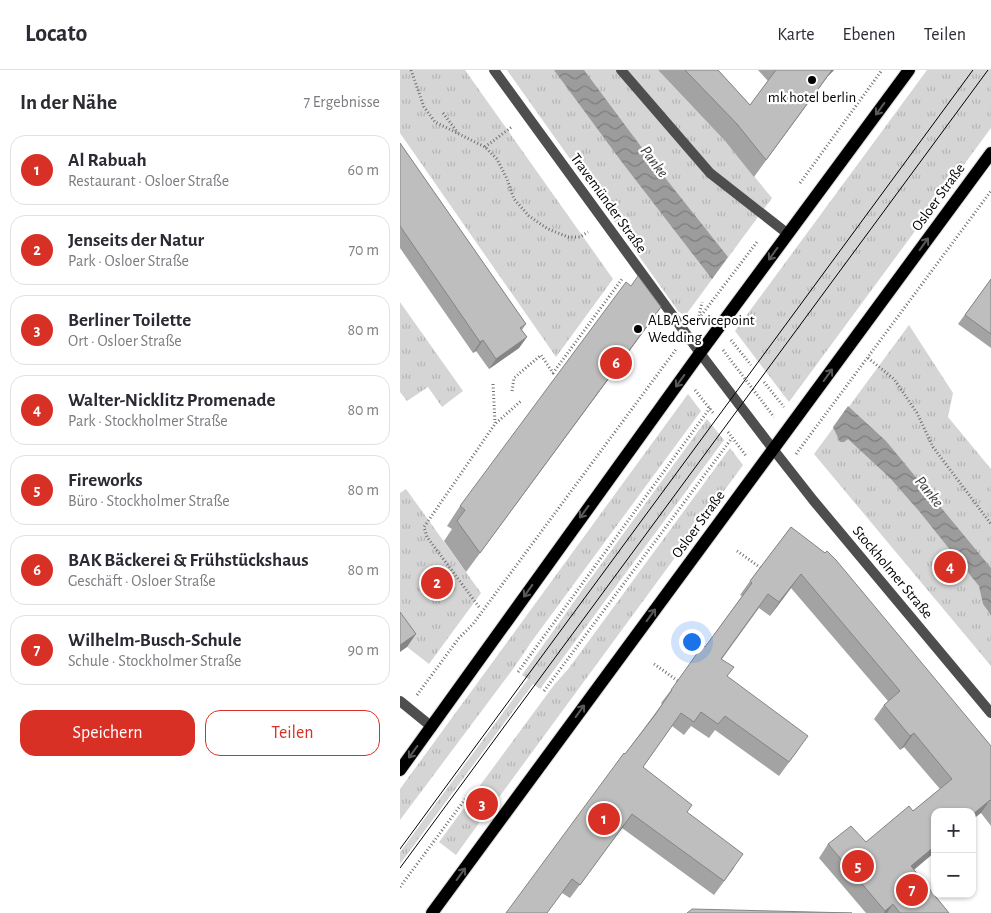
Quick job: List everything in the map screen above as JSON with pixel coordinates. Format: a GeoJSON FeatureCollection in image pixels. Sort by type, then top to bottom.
{"type":"FeatureCollection","features":[{"type":"Feature","properties":{"kind":"main road"},"geometry":{"type":"LineString","coordinates":[[400,770],[700,353],[909,70]]}},
{"type":"Feature","properties":{"kind":"main road","name":"Osloer Straße"},"geometry":{"type":"LineString","coordinates":[[432,913],[991,153]]}},
{"type":"Feature","properties":{"kind":"street","name":"Travemünder Straße"},"geometry":{"type":"LineString","coordinates":[[494,70],[700,353],[773,449]]}},
{"type":"Feature","properties":{"kind":"street"},"geometry":{"type":"LineString","coordinates":[[621,70],[710,173],[788,234]]}},
{"type":"Feature","properties":{"kind":"street","name":"Stockholmer Straße"},"geometry":{"type":"LineString","coordinates":[[773,449],[991,713]]}},
{"type":"Feature","properties":{"kind":"street"},"geometry":{"type":"LineString","coordinates":[[404,704],[432,727]]}},
{"type":"Feature","properties":{"kind":"path"},"geometry":{"type":"LineString","coordinates":[[411,70],[424,107],[435,122],[485,147],[497,159],[514,199],[528,216],[548,229],[568,236],[580,237],[588,232]]}},
{"type":"Feature","properties":{"kind":"path"},"geometry":{"type":"LineString","coordinates":[[800,184],[882,70]]}},
{"type":"Feature","properties":{"kind":"path"},"geometry":{"type":"LineString","coordinates":[[443,113],[459,134]]}},
{"type":"Feature","properties":{"kind":"path"},"geometry":{"type":"LineString","coordinates":[[485,147],[513,126]]}},
{"type":"Feature","properties":{"kind":"path"},"geometry":{"type":"LineString","coordinates":[[787,466],[991,191]]}},
{"type":"Feature","properties":{"kind":"path"},"geometry":{"type":"LineString","coordinates":[[712,301],[773,221]]}},
{"type":"Feature","properties":{"kind":"path"},"geometry":{"type":"LineString","coordinates":[[512,391],[514,378],[541,354],[553,373],[622,279]]}},
{"type":"Feature","properties":{"kind":"path"},"geometry":{"type":"LineString","coordinates":[[698,320],[702,302]]}},
{"type":"Feature","properties":{"kind":"path"},"geometry":{"type":"LineString","coordinates":[[730,338],[751,365]]}},
{"type":"Feature","properties":{"kind":"path"},"geometry":{"type":"LineString","coordinates":[[722,348],[776,419]]}},
{"type":"Feature","properties":{"kind":"path"},"geometry":{"type":"LineString","coordinates":[[868,358],[894,379],[917,413],[933,447],[991,524]]}},
{"type":"Feature","properties":{"kind":"path"},"geometry":{"type":"LineString","coordinates":[[404,704],[458,638],[473,624],[665,364]]}},
{"type":"Feature","properties":{"kind":"path"},"geometry":{"type":"LineString","coordinates":[[764,382],[784,408]]}},
{"type":"Feature","properties":{"kind":"path"},"geometry":{"type":"LineString","coordinates":[[493,384],[495,424]]}},
{"type":"Feature","properties":{"kind":"path"},"geometry":{"type":"LineString","coordinates":[[693,387],[714,414]]}},
{"type":"Feature","properties":{"kind":"path"},"geometry":{"type":"LineString","coordinates":[[479,607],[426,537],[424,527],[495,424],[521,401]]}},
{"type":"Feature","properties":{"kind":"path"},"geometry":{"type":"LineString","coordinates":[[518,672],[710,408]]}},
{"type":"Feature","properties":{"kind":"path"},"geometry":{"type":"LineString","coordinates":[[728,432],[748,458]]}},
{"type":"Feature","properties":{"kind":"path"},"geometry":{"type":"LineString","coordinates":[[544,691],[732,438]]}},
{"type":"Feature","properties":{"kind":"path"},"geometry":{"type":"LineString","coordinates":[[737,551],[761,568]]}},
{"type":"Feature","properties":{"kind":"path"},"geometry":{"type":"LineString","coordinates":[[654,664],[678,681]]}},
{"type":"Feature","properties":{"kind":"path"},"geometry":{"type":"LineString","coordinates":[[400,888],[469,794],[476,800]]}},
{"type":"Feature","properties":{"kind":"green space"},"geometry":{"type":"Polygon","coordinates":[[[400,70],[465,70],[613,279],[556,357],[400,133],[400,70]]]}},
{"type":"Feature","properties":{"kind":"green space"},"geometry":{"type":"Polygon","coordinates":[[[507,70],[658,70],[724,140],[772,198],[685,316],[678,311],[507,70]]]}},
{"type":"Feature","properties":{"kind":"green space"},"geometry":{"type":"Polygon","coordinates":[[[927,70],[991,70],[991,128],[789,402],[735,331],[927,70]]]}},
{"type":"Feature","properties":{"kind":"green space"},"geometry":{"type":"Polygon","coordinates":[[[400,302],[463,391],[442,407],[428,387],[407,401],[400,392],[400,302]]]}},
{"type":"Feature","properties":{"kind":"green space"},"geometry":{"type":"Polygon","coordinates":[[[909,325],[953,393],[948,417],[991,469],[991,666],[814,454],[909,325]]]}},
{"type":"Feature","properties":{"kind":"green space"},"geometry":{"type":"Polygon","coordinates":[[[688,394],[701,411],[513,669],[400,820],[400,789],[688,394]]]}},
{"type":"Feature","properties":{"kind":"green space"},"geometry":{"type":"Polygon","coordinates":[[[707,419],[724,440],[540,689],[533,684],[400,864],[400,852],[528,679],[522,675],[707,419]]]}},
{"type":"Feature","properties":{"kind":"green space"},"geometry":{"type":"Polygon","coordinates":[[[730,448],[743,465],[494,804],[476,791],[554,685],[569,668],[730,448]]]}},
{"type":"Feature","properties":{"kind":"green space"},"geometry":{"type":"Polygon","coordinates":[[[406,489],[481,593],[429,664],[407,647],[400,637],[400,493],[406,489]]]}},
{"type":"Feature","properties":{"kind":"green space"},"geometry":{"type":"Polygon","coordinates":[[[467,804],[484,816],[456,855],[439,842],[467,804]]]}},
{"type":"Feature","properties":{"kind":"water"},"geometry":{"type":"Polygon","coordinates":[[[554,70],[584,70],[651,160],[728,257],[712,279],[621,161],[554,70]]]}},
{"type":"Feature","properties":{"kind":"water"},"geometry":{"type":"Polygon","coordinates":[[[848,406],[886,441],[991,568],[991,615],[983,604],[979,586],[919,511],[890,478],[848,439],[840,442],[833,427],[848,406]]]}},
{"type":"Feature","properties":{"kind":"building"},"geometry":{"type":"Polygon","coordinates":[[[685,70],[718,70],[750,105],[776,70],[832,70],[766,160],[737,124],[685,70]]]}},
{"type":"Feature","properties":{"kind":"building"},"geometry":{"type":"Polygon","coordinates":[[[400,143],[526,324],[520,328],[527,337],[496,359],[483,340],[480,342],[400,226],[400,143]]]}},
{"type":"Feature","properties":{"kind":"building"},"geometry":{"type":"Polygon","coordinates":[[[638,276],[661,307],[480,553],[457,521],[465,510],[460,506],[626,282],[631,286],[638,276]]]}},
{"type":"Feature","properties":{"kind":"building"},"geometry":{"type":"Polygon","coordinates":[[[991,279],[991,334],[965,315],[991,279]]]}},
{"type":"Feature","properties":{"kind":"building"},"geometry":{"type":"Polygon","coordinates":[[[791,527],[825,553],[827,551],[991,746],[991,801],[976,812],[976,808],[931,808],[931,849],[911,866],[931,891],[931,898],[937,898],[949,913],[900,913],[893,904],[885,911],[828,844],[851,826],[866,842],[909,806],[913,811],[952,779],[914,733],[910,736],[884,705],[900,691],[801,574],[779,602],[768,594],[721,659],[734,667],[727,676],[808,736],[789,762],[725,716],[718,724],[701,712],[694,722],[681,713],[643,767],[692,805],[687,812],[743,854],[724,881],[632,814],[580,885],[572,879],[547,913],[506,913],[624,753],[655,715],[703,645],[705,647],[752,583],[750,581],[791,527]]]}},
{"type":"Feature","properties":{"kind":"building"},"geometry":{"type":"Polygon","coordinates":[[[400,612],[416,634],[400,645],[400,612]]]}},
{"type":"Feature","properties":{"kind":"building"},"geometry":{"type":"Polygon","coordinates":[[[692,909],[852,913],[687,913],[692,909]]]}},
{"type":"Feature","properties":{"kind":"tram line"},"geometry":{"type":"LineString","coordinates":[[400,849],[973,70]]}},
{"type":"Feature","properties":{"kind":"tram line"},"geometry":{"type":"LineString","coordinates":[[400,868],[988,70]]}},
{"type":"Feature","properties":{"kind":"place","name":"mk hotel berlin"},"geometry":{"type":"Point","coordinates":[812,80]}},
{"type":"Feature","properties":{"kind":"place","name":"ALBA Servicepoint Wedding"},"geometry":{"type":"Point","coordinates":[638,329]}},
{"type":"Feature","properties":{"kind":"place","name":"BAK Bäckerei & Frühstückshaus"},"geometry":{"type":"Point","coordinates":[616,363]}},
{"type":"Feature","properties":{"kind":"place","name":"Walter-Nicklitz Promenade"},"geometry":{"type":"Point","coordinates":[950,567]}},
{"type":"Feature","properties":{"kind":"place","name":"Jenseits der Natur"},"geometry":{"type":"Point","coordinates":[437,583]}},
{"type":"Feature","properties":{"kind":"place","name":"Berliner Toilette"},"geometry":{"type":"Point","coordinates":[482,804]}},
{"type":"Feature","properties":{"kind":"place","name":"Al Rabuah"},"geometry":{"type":"Point","coordinates":[604,819]}},
{"type":"Feature","properties":{"kind":"place","name":"Fireworks"},"geometry":{"type":"Point","coordinates":[858,866]}},
{"type":"Feature","properties":{"kind":"place","name":"Wilhelm-Busch-Schule"},"geometry":{"type":"Point","coordinates":[912,890]}},
{"type":"Feature","properties":{"kind":"water label","name":"Panke"},"geometry":{"type":"Point","coordinates":[655,161]}},
{"type":"Feature","properties":{"kind":"water label","name":"Panke"},"geometry":{"type":"Point","coordinates":[930,491]}}]}
